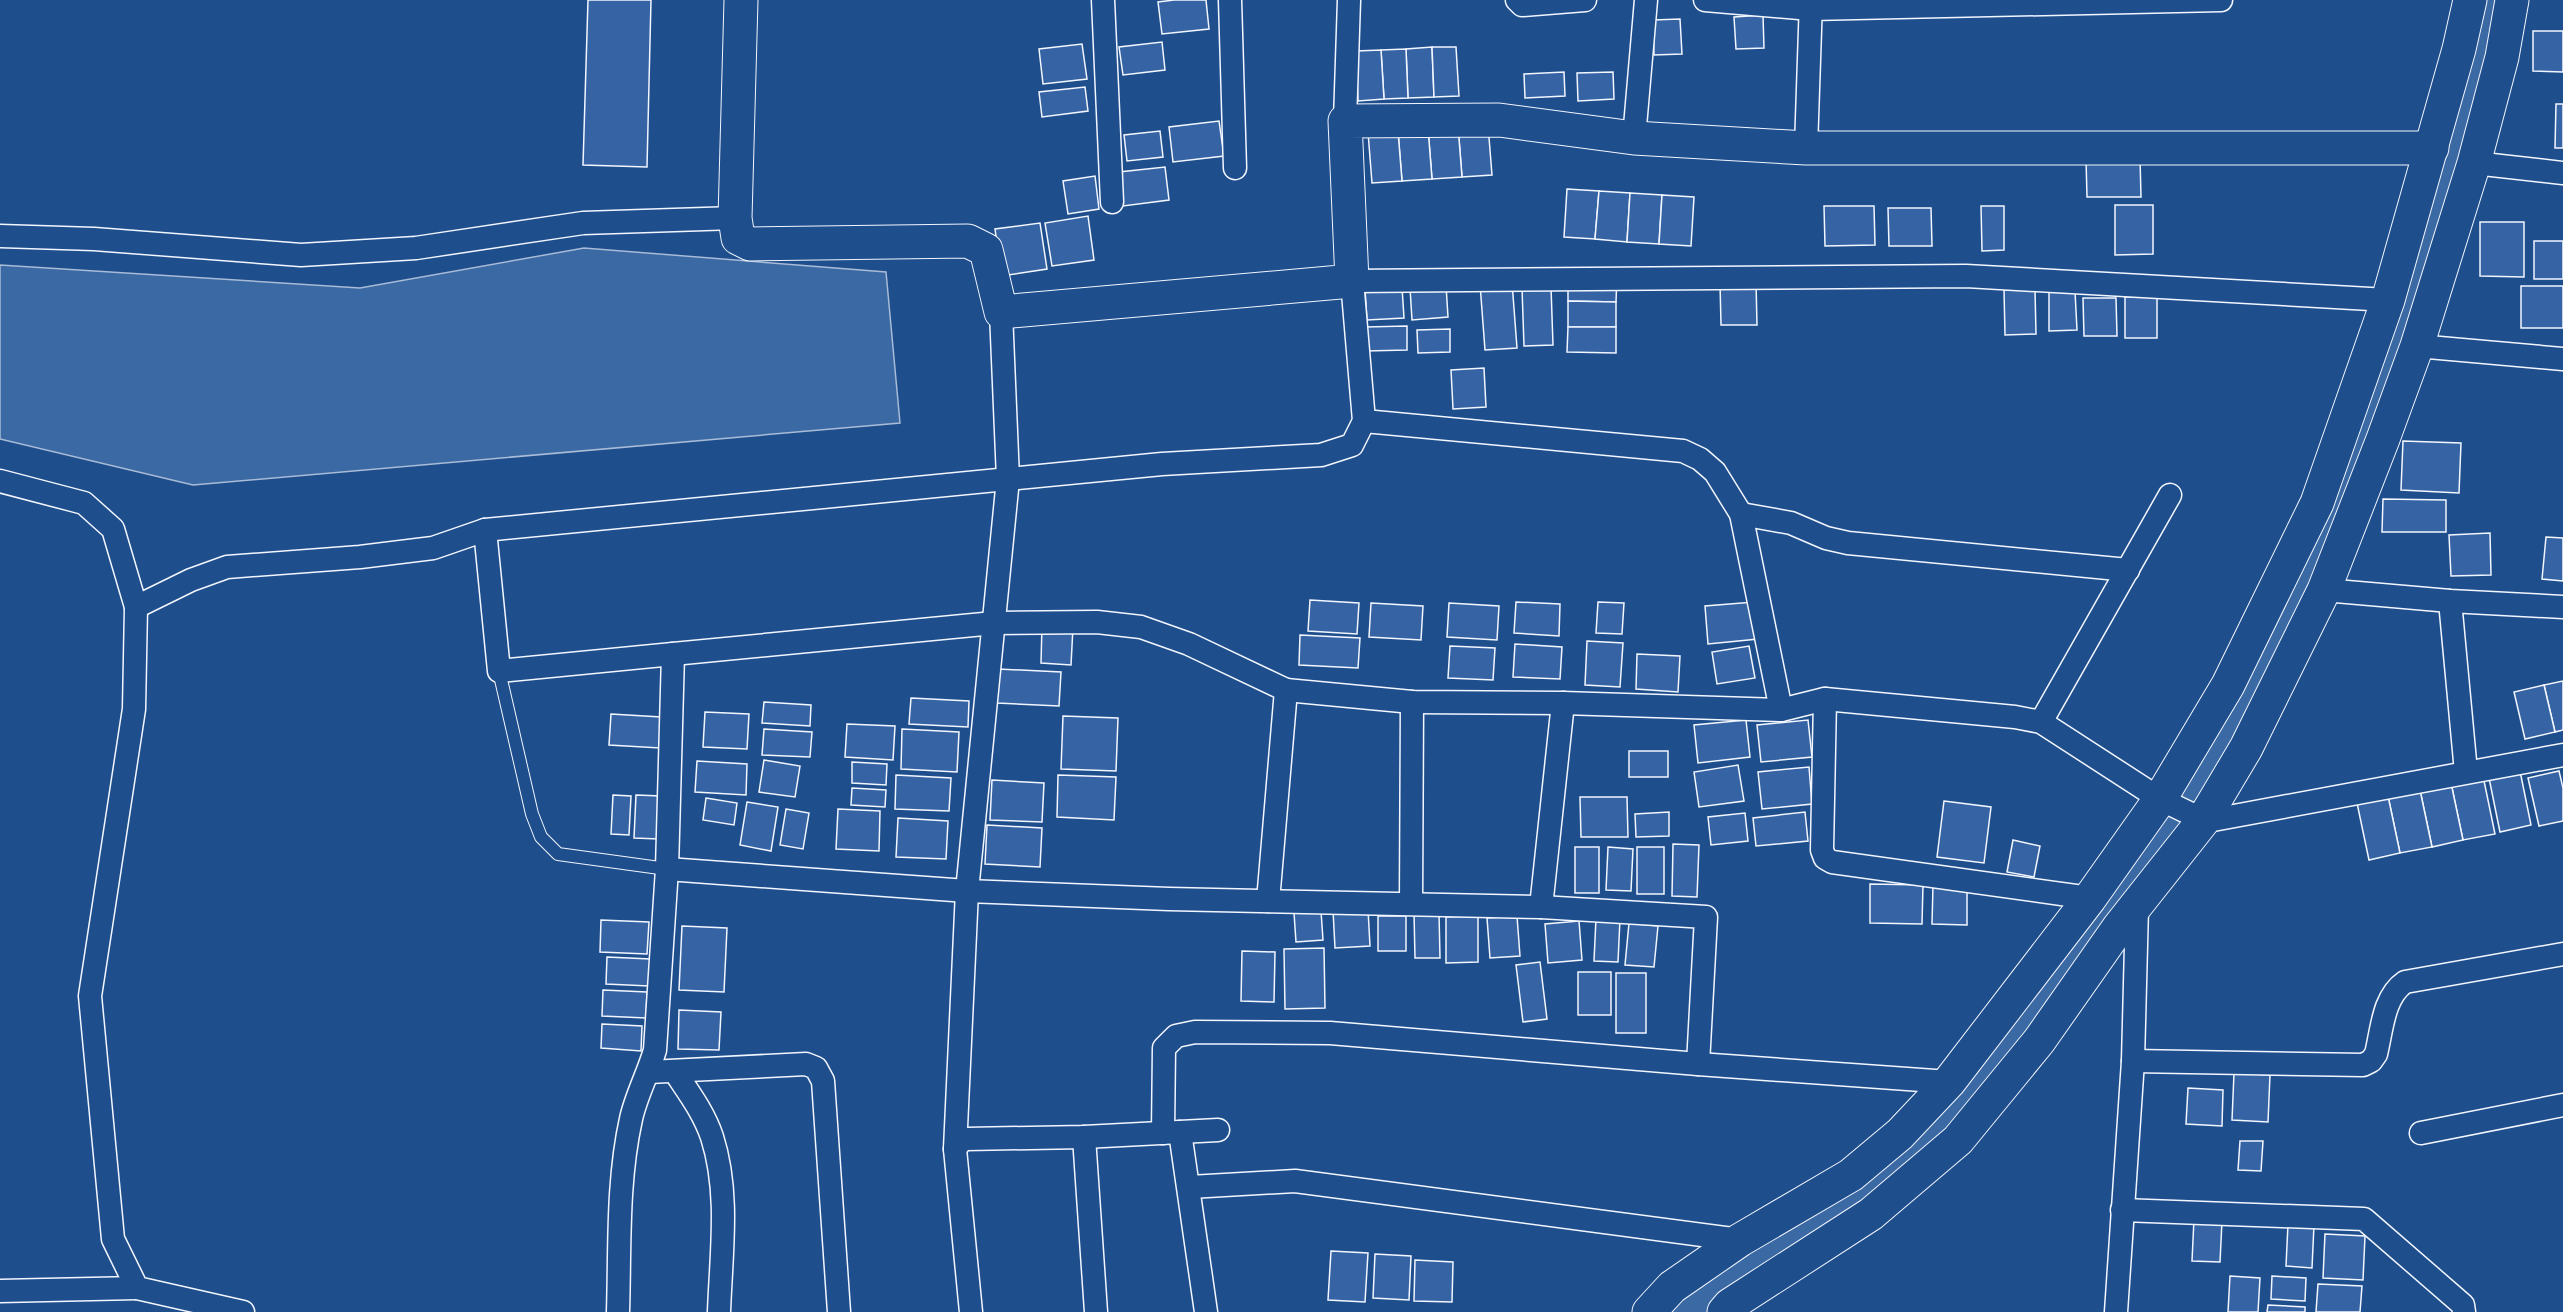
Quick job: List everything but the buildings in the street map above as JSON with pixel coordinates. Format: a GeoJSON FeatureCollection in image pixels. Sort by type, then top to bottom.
{"type":"FeatureCollection","features":[{"type":"Feature","properties":{"kind":"main road"},"geometry":{"type":"LineString","coordinates":[[741,0],[735,218],[738,238],[750,244],[968,241],[986,250],[1001,312],[1352,281],[1345,121],[1499,120],[1634,138],[1806,148],[2432,148]]}},
{"type":"Feature","properties":{"kind":"main road"},"geometry":{"type":"LineString","coordinates":[[1649,1312],[1672,1287],[1740,1240],[1851,1175],[1900,1134],[1949,1082],[2166,800],[2228,685],[2317,503],[2388,300],[2432,148],[2470,0]]}},
{"type":"Feature","properties":{"kind":"main road"},"geometry":{"type":"LineString","coordinates":[[1724,1312],[1730,1305],[1871,1214],[1958,1140],[2039,1041],[2119,927],[2137,907],[2246,748],[2324,590],[2384,440],[2417,345],[2474,163],[2502,57],[2512,0]]}},
{"type":"Feature","properties":{"kind":"street"},"geometry":{"type":"LineString","coordinates":[[1103,0],[1112,202]]}},
{"type":"Feature","properties":{"kind":"street"},"geometry":{"type":"LineString","coordinates":[[1230,0],[1235,168]]}},
{"type":"Feature","properties":{"kind":"street"},"geometry":{"type":"LineString","coordinates":[[1345,121],[1349,0]]}},
{"type":"Feature","properties":{"kind":"street"},"geometry":{"type":"LineString","coordinates":[[1517,0],[1522,5],[1585,0]]}},
{"type":"Feature","properties":{"kind":"street"},"geometry":{"type":"LineString","coordinates":[[1634,138],[1646,0]]}},
{"type":"Feature","properties":{"kind":"street"},"geometry":{"type":"LineString","coordinates":[[1705,0],[1811,5],[2221,0]]}},
{"type":"Feature","properties":{"kind":"street"},"geometry":{"type":"LineString","coordinates":[[1806,148],[1811,5]]}},
{"type":"Feature","properties":{"kind":"street"},"geometry":{"type":"LineString","coordinates":[[2474,163],[2563,173]]}},
{"type":"Feature","properties":{"kind":"street"},"geometry":{"type":"LineString","coordinates":[[0,236],[94,239],[301,255],[416,248],[583,223],[735,218]]}},
{"type":"Feature","properties":{"kind":"street"},"geometry":{"type":"LineString","coordinates":[[136,607],[191,580],[227,567],[360,557],[433,548],[485,530],[1173,463],[1321,455],[1352,445],[1364,421],[1352,281],[1966,276],[2388,300]]}},
{"type":"Feature","properties":{"kind":"street"},"geometry":{"type":"LineString","coordinates":[[971,1312],[955,1149],[967,891],[1008,478],[1001,312]]}},
{"type":"Feature","properties":{"kind":"street"},"geometry":{"type":"LineString","coordinates":[[2417,345],[2563,359]]}},
{"type":"Feature","properties":{"kind":"street"},"geometry":{"type":"LineString","coordinates":[[1364,421],[1683,451],[1701,459],[1715,472],[1741,514],[1781,710]]}},
{"type":"Feature","properties":{"kind":"street"},"geometry":{"type":"LineString","coordinates":[[0,481],[84,503],[113,529],[136,607],[134,709],[90,996],[113,1239],[137,1288]]}},
{"type":"Feature","properties":{"kind":"street"},"geometry":{"type":"LineString","coordinates":[[2041,722],[2170,495]]}},
{"type":"Feature","properties":{"kind":"street"},"geometry":{"type":"LineString","coordinates":[[1741,514],[1791,523],[1826,538],[1848,543],[2127,570]]}},
{"type":"Feature","properties":{"kind":"street"},"geometry":{"type":"LineString","coordinates":[[485,530],[499,671],[994,623],[1097,622],[1141,627],[1189,644],[1286,690],[1412,702],[1563,703],[1781,710],[1824,699],[2015,717],[2041,722],[2197,818],[2563,755]]}},
{"type":"Feature","properties":{"kind":"street"},"geometry":{"type":"LineString","coordinates":[[2324,590],[2450,601],[2563,607]]}},
{"type":"Feature","properties":{"kind":"street"},"geometry":{"type":"LineString","coordinates":[[2450,601],[2466,772]]}},
{"type":"Feature","properties":{"kind":"street"},"geometry":{"type":"LineString","coordinates":[[618,1312],[622,1173],[631,1117],[655,1050],[667,869],[673,654]]}},
{"type":"Feature","properties":{"kind":"street"},"geometry":{"type":"LineString","coordinates":[[1268,901],[1286,690]]}},
{"type":"Feature","properties":{"kind":"street"},"geometry":{"type":"LineString","coordinates":[[1824,699],[1822,850],[1825,858],[1832,862],[2090,898]]}},
{"type":"Feature","properties":{"kind":"street"},"geometry":{"type":"LineString","coordinates":[[1412,702],[1412,903]]}},
{"type":"Feature","properties":{"kind":"street"},"geometry":{"type":"LineString","coordinates":[[1541,907],[1563,703]]}},
{"type":"Feature","properties":{"kind":"street"},"geometry":{"type":"LineString","coordinates":[[667,869],[967,891],[1541,907],[1706,916],[1698,1064]]}},
{"type":"Feature","properties":{"kind":"street"},"geometry":{"type":"LineString","coordinates":[[2116,1312],[2133,1061],[2137,907]]}},
{"type":"Feature","properties":{"kind":"street"},"geometry":{"type":"LineString","coordinates":[[2133,1061],[2363,1065],[2371,1061],[2376,1054],[2390,998],[2396,988],[2405,982],[2563,954]]}},
{"type":"Feature","properties":{"kind":"street"},"geometry":{"type":"LineString","coordinates":[[1206,1312],[1190,1187],[1172,1133],[1164,1048],[1176,1036],[1195,1032],[1330,1033],[1698,1064],[1949,1082]]}},
{"type":"Feature","properties":{"kind":"street"},"geometry":{"type":"LineString","coordinates":[[649,1072],[806,1064],[816,1068],[823,1081],[839,1312]]}},
{"type":"Feature","properties":{"kind":"street"},"geometry":{"type":"LineString","coordinates":[[675,1072],[700,1108],[712,1136],[724,1191],[719,1312]]}},
{"type":"Feature","properties":{"kind":"street"},"geometry":{"type":"LineString","coordinates":[[2421,1133],[2563,1106]]}},
{"type":"Feature","properties":{"kind":"street"},"geometry":{"type":"LineString","coordinates":[[955,1149],[961,1141],[966,1139],[1084,1137],[1218,1130]]}},
{"type":"Feature","properties":{"kind":"street"},"geometry":{"type":"LineString","coordinates":[[1084,1137],[1096,1312]]}},
{"type":"Feature","properties":{"kind":"street"},"geometry":{"type":"LineString","coordinates":[[1190,1187],[1295,1180],[1740,1240]]}},
{"type":"Feature","properties":{"kind":"street"},"geometry":{"type":"LineString","coordinates":[[2122,1210],[2364,1219],[2463,1305],[2464,1312]]}},
{"type":"Feature","properties":{"kind":"street"},"geometry":{"type":"LineString","coordinates":[[0,1291],[137,1288],[243,1312]]}},
{"type":"Feature","properties":{"kind":"lane"},"geometry":{"type":"LineString","coordinates":[[499,671],[532,814],[541,837],[558,854],[667,869]]}},
{"type":"Feature","properties":{"kind":"water"},"geometry":{"type":"Polygon","coordinates":[[[584,248],[886,272],[900,423],[193,485],[0,439],[0,265],[360,288],[584,248]]]}},
{"type":"Feature","properties":{"kind":"waterway"},"geometry":{"type":"LineString","coordinates":[[1686,1312],[1722,1281],[1862,1194],[1928,1145],[2171,825],[2228,737],[2316,570],[2408,307],[2463,131],[2495,0]]}}]}
